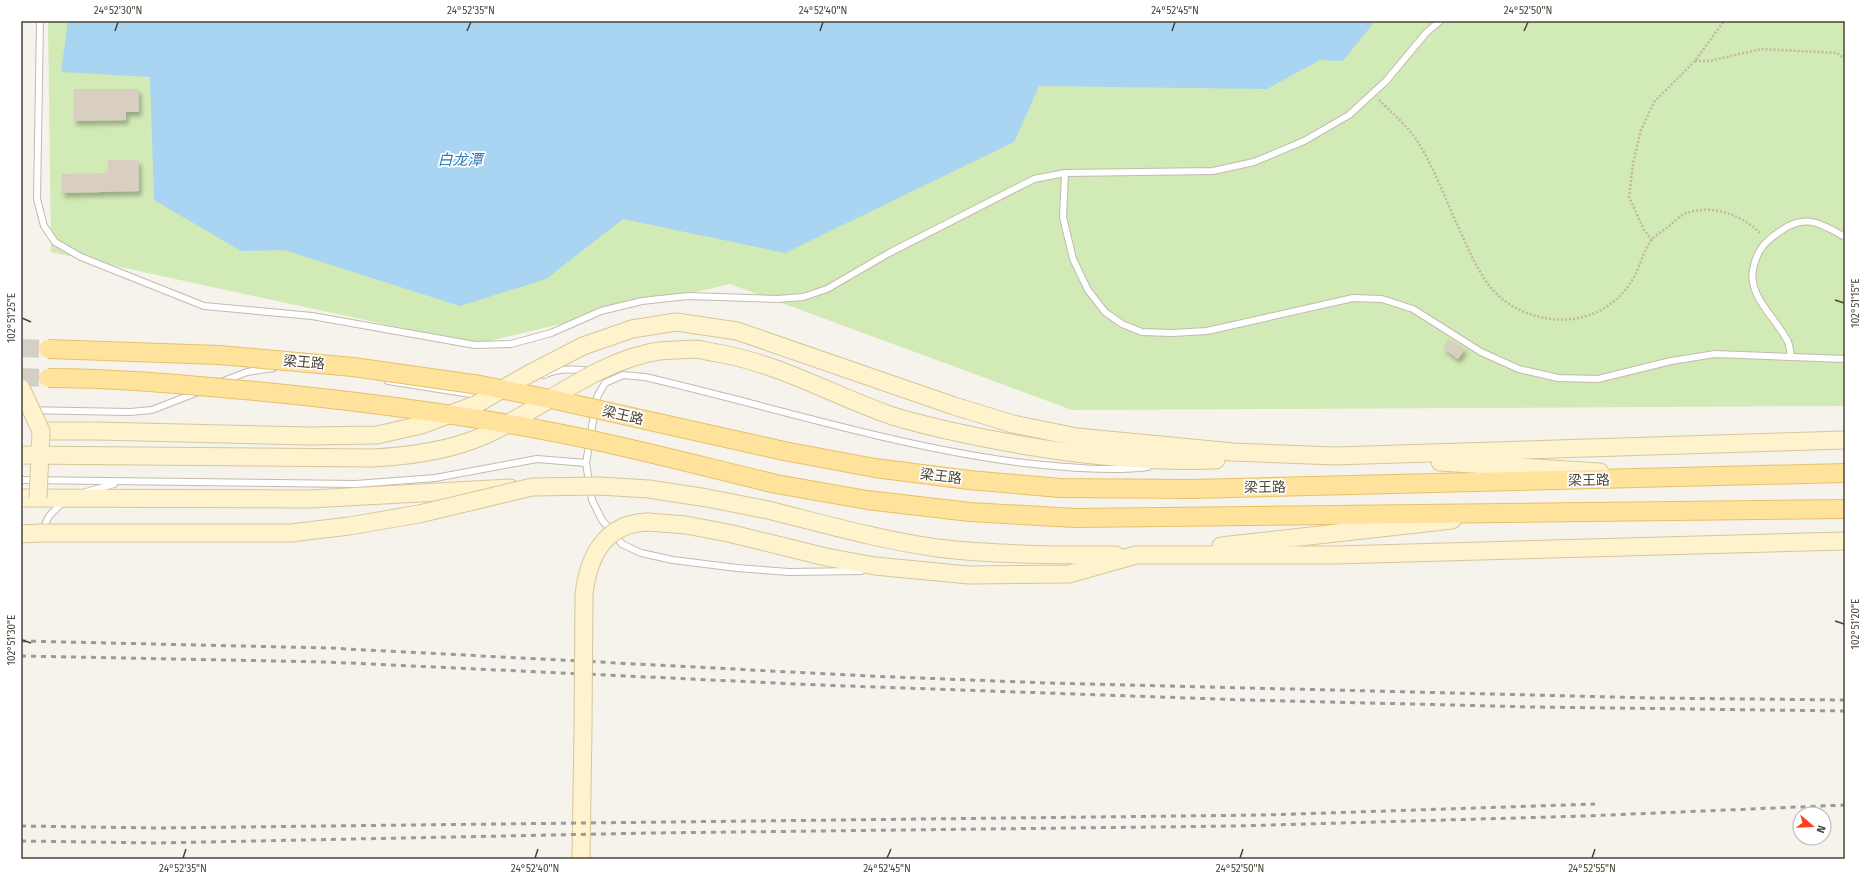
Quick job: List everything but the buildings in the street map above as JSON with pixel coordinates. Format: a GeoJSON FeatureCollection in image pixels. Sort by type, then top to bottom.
{"type":"FeatureCollection","features":[{"type":"Feature","properties":{"kind":"main road","name":"梁王路"},"geometry":{"type":"LineString","coordinates":[[48,349],[219,355],[353,367],[480,385],[560,401],[784,451],[875,468],[969,480],[1060,488],[1192,489],[1845,473]]}},
{"type":"Feature","properties":{"kind":"main road"},"geometry":{"type":"LineString","coordinates":[[48,378],[73,378],[217,388],[328,398],[450,415],[563,434],[776,484],[867,500],[970,512],[1075,518],[1845,509]]}},
{"type":"Feature","properties":{"kind":"street"},"geometry":{"type":"LineString","coordinates":[[41,431],[309,436],[377,434],[421,425],[476,405],[527,375],[583,346],[632,329],[676,322],[737,331],[954,406],[1013,424],[1077,437],[1233,452],[1335,456],[1688,477]]}},
{"type":"Feature","properties":{"kind":"street"},"geometry":{"type":"LineString","coordinates":[[21,455],[365,458],[412,456],[442,449],[483,436],[528,413],[590,376],[625,361],[659,351],[695,349],[738,357],[783,372],[888,415],[1001,442],[1062,451],[1191,460],[1845,440]]}},
{"type":"Feature","properties":{"kind":"street"},"geometry":{"type":"LineString","coordinates":[[21,388],[41,431],[38,498]]}},
{"type":"Feature","properties":{"kind":"street"},"geometry":{"type":"LineString","coordinates":[[21,498],[311,499],[532,487],[599,486],[649,489],[768,510],[898,542],[938,548],[1039,555],[1336,555],[1845,541]]}},
{"type":"Feature","properties":{"kind":"street"},"geometry":{"type":"LineString","coordinates":[[21,534],[291,533],[349,526],[419,514],[532,487]]}},
{"type":"Feature","properties":{"kind":"street"},"geometry":{"type":"LineString","coordinates":[[581,859],[584,595],[586,575],[592,558],[601,545],[611,535],[624,527],[638,522],[686,525],[728,533],[826,557],[900,569],[969,575],[1069,574],[1136,555],[1517,513]]}},
{"type":"Feature","properties":{"kind":"lane"},"geometry":{"type":"LineString","coordinates":[[40,21],[37,199],[44,226],[55,242],[81,257],[204,306],[312,316],[475,346],[511,344],[551,332],[601,311],[642,301],[688,296],[776,299],[803,297],[827,289],[889,254],[1034,179],[1065,172],[1213,171],[1254,162],[1304,141],[1349,115],[1386,81],[1426,33],[1440,21]]}},
{"type":"Feature","properties":{"kind":"lane"},"geometry":{"type":"LineString","coordinates":[[1065,172],[1063,217],[1073,259],[1088,290],[1105,312],[1122,324],[1142,332],[1172,333],[1207,331],[1354,298],[1382,299],[1413,309],[1481,352],[1518,369],[1558,378],[1598,379],[1671,361],[1715,354],[1845,359]]}},
{"type":"Feature","properties":{"kind":"lane"},"geometry":{"type":"LineString","coordinates":[[1790,357],[1788,343],[1752,285],[1752,270],[1757,253],[1767,240],[1790,223],[1809,221],[1824,226],[1845,237]]}},
{"type":"Feature","properties":{"kind":"lane"},"geometry":{"type":"LineString","coordinates":[[21,410],[91,413],[152,410],[246,372],[268,368],[309,370]]}},
{"type":"Feature","properties":{"kind":"lane"},"geometry":{"type":"LineString","coordinates":[[538,378],[558,370],[573,369],[645,377],[801,417],[971,456],[1045,465],[1095,468],[1144,467],[1191,460]]}},
{"type":"Feature","properties":{"kind":"lane"},"geometry":{"type":"LineString","coordinates":[[623,375],[605,383],[597,397],[586,463],[592,500],[602,520],[622,544],[641,553],[672,560],[737,568],[774,571],[900,569]]}},
{"type":"Feature","properties":{"kind":"lane"},"geometry":{"type":"LineString","coordinates":[[384,380],[494,396],[524,385]]}},
{"type":"Feature","properties":{"kind":"lane"},"geometry":{"type":"LineString","coordinates":[[21,480],[356,484],[434,478],[537,459],[586,463]]}},
{"type":"Feature","properties":{"kind":"lane"},"geometry":{"type":"LineString","coordinates":[[41,533],[49,516],[60,504],[79,494],[120,482]]}},
{"type":"Feature","properties":{"kind":"path"},"geometry":{"type":"LineString","coordinates":[[1652,240],[1644,230],[1629,197],[1633,164],[1641,130],[1654,102],[1695,61],[1724,21]]}},
{"type":"Feature","properties":{"kind":"path"},"geometry":{"type":"LineString","coordinates":[[1695,61],[1708,61],[1761,49],[1837,53],[1845,60]]}},
{"type":"Feature","properties":{"kind":"path"},"geometry":{"type":"LineString","coordinates":[[1372,94],[1401,122],[1419,144],[1475,266],[1492,289],[1513,306],[1539,318],[1566,320],[1591,316],[1612,303],[1632,280],[1652,240],[1685,213],[1699,210],[1728,212],[1753,225],[1767,240]]}},
{"type":"Feature","properties":{"kind":"green space"},"geometry":{"type":"Polygon","coordinates":[[[48,21],[1845,21],[1845,406],[1072,410],[730,284],[476,344],[51,252],[48,21]]]}},
{"type":"Feature","properties":{"kind":"water","name":"白龙潭"},"geometry":{"type":"Polygon","coordinates":[[[68,21],[1375,21],[1343,61],[1320,60],[1267,89],[1039,86],[1014,142],[785,253],[623,219],[546,279],[460,306],[284,250],[241,251],[154,200],[150,77],[61,72],[68,21]]]}},
{"type":"Feature","properties":{"kind":"tunnel"},"geometry":{"type":"LineString","coordinates":[[21,348],[48,349]]}},
{"type":"Feature","properties":{"kind":"tunnel"},"geometry":{"type":"LineString","coordinates":[[21,377],[48,378]]}},
{"type":"Feature","properties":{"kind":"railway"},"geometry":{"type":"LineString","coordinates":[[21,641],[329,648],[868,676],[1048,683],[1653,698],[1845,700]]}},
{"type":"Feature","properties":{"kind":"railway"},"geometry":{"type":"LineString","coordinates":[[21,656],[327,662],[819,685],[1245,700],[1535,707],[1845,711]]}},
{"type":"Feature","properties":{"kind":"railway"},"geometry":{"type":"LineString","coordinates":[[21,826],[157,828],[1265,815],[1595,804]]}},
{"type":"Feature","properties":{"kind":"railway"},"geometry":{"type":"LineString","coordinates":[[21,841],[156,843],[651,833],[1236,826],[1585,816],[1845,805]]}}]}
